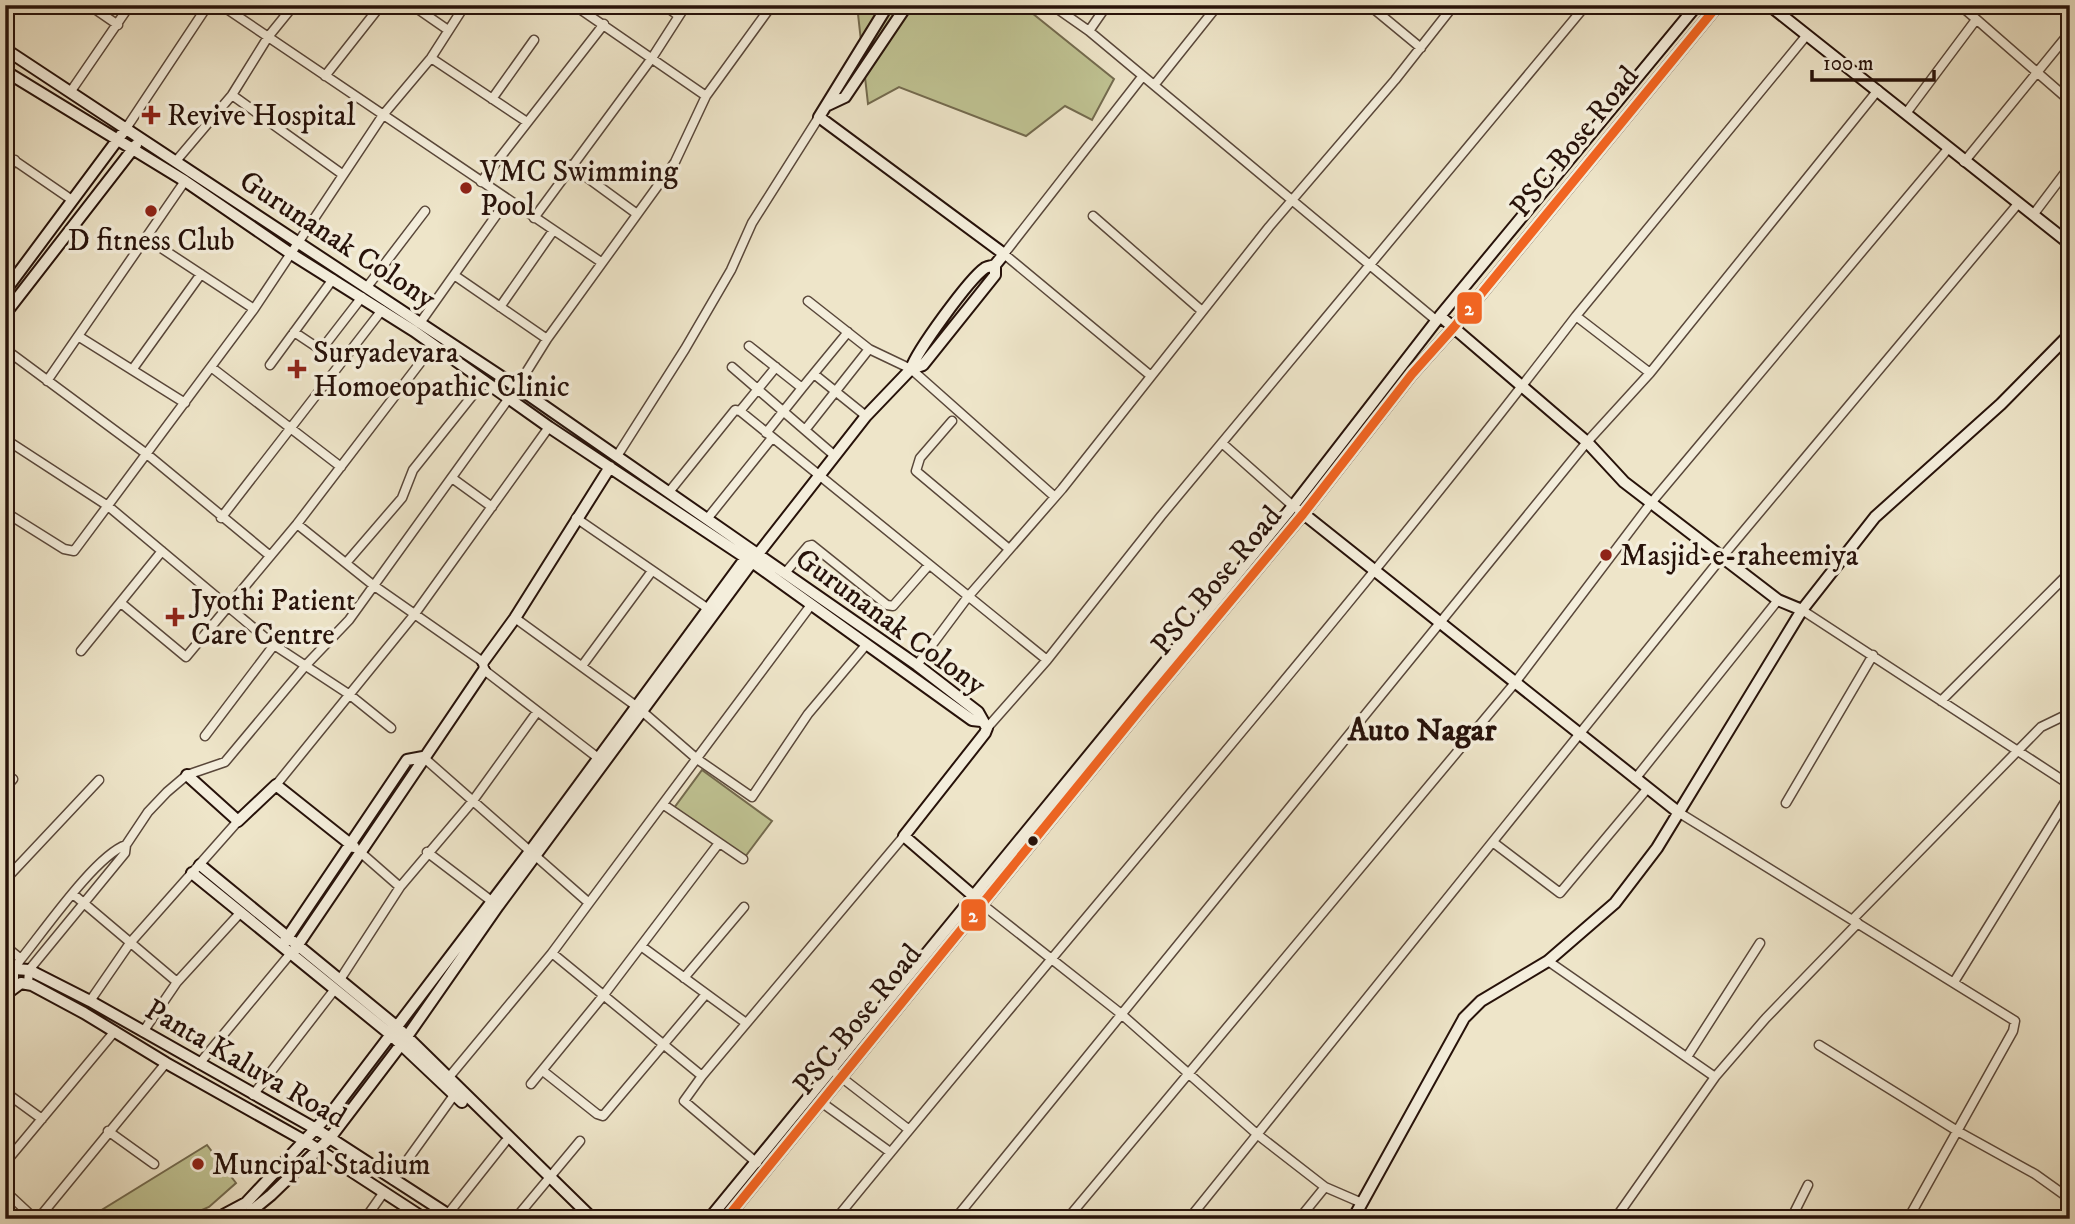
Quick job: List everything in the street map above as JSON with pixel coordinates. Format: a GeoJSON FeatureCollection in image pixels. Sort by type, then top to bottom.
{"type":"FeatureCollection","features":[{"type":"Feature","properties":{"kind":"street"},"geometry":{"type":"LineString","coordinates":[[89,5],[118,25]]}},
{"type":"Feature","properties":{"kind":"street"},"geometry":{"type":"LineString","coordinates":[[71,91],[130,5]]}},
{"type":"Feature","properties":{"kind":"street"},"geometry":{"type":"LineString","coordinates":[[5,290],[118,140],[208,5]]}},
{"type":"Feature","properties":{"kind":"street"},"geometry":{"type":"LineString","coordinates":[[221,5],[601,262]]}},
{"type":"Feature","properties":{"kind":"street"},"geometry":{"type":"LineString","coordinates":[[176,161],[232,95],[268,37],[294,5]]}},
{"type":"Feature","properties":{"kind":"street"},"geometry":{"type":"LineString","coordinates":[[325,76],[381,5]]}},
{"type":"Feature","properties":{"kind":"street"},"geometry":{"type":"LineString","coordinates":[[412,5],[448,30]]}},
{"type":"Feature","properties":{"kind":"street"},"geometry":{"type":"LineString","coordinates":[[5,512],[64,549],[74,551],[254,309],[342,174],[383,115],[431,58],[465,5]]}},
{"type":"Feature","properties":{"kind":"street"},"geometry":{"type":"LineString","coordinates":[[574,5],[706,96]]}},
{"type":"Feature","properties":{"kind":"street"},"geometry":{"type":"LineString","coordinates":[[664,5],[679,16]]}},
{"type":"Feature","properties":{"kind":"street"},"geometry":{"type":"LineString","coordinates":[[534,218],[570,165],[652,58],[686,5]]}},
{"type":"Feature","properties":{"kind":"street"},"geometry":{"type":"LineString","coordinates":[[5,995],[14,986],[27,984],[29,970],[125,853],[126,845],[148,812],[187,775],[225,762],[306,665],[349,620],[452,478],[513,401],[547,339],[675,162],[706,96],[772,5]]}},
{"type":"Feature","properties":{"kind":"street"},"geometry":{"type":"LineString","coordinates":[[617,456],[731,270],[752,223],[888,5]]}},
{"type":"Feature","properties":{"kind":"street"},"geometry":{"type":"LineString","coordinates":[[828,105],[845,97],[907,5]]}},
{"type":"Feature","properties":{"kind":"street"},"geometry":{"type":"LineString","coordinates":[[1052,5],[1089,31],[1293,199],[1368,267],[1438,319],[1454,327],[1587,442],[1623,482],[1778,600],[1802,610],[2070,785]]}},
{"type":"Feature","properties":{"kind":"street"},"geometry":{"type":"LineString","coordinates":[[1089,31],[1107,5]]}},
{"type":"Feature","properties":{"kind":"street"},"geometry":{"type":"LineString","coordinates":[[1155,85],[1218,5]]}},
{"type":"Feature","properties":{"kind":"street"},"geometry":{"type":"LineString","coordinates":[[1369,5],[1421,47]]}},
{"type":"Feature","properties":{"kind":"street"},"geometry":{"type":"LineString","coordinates":[[917,665],[967,598],[1055,496],[1293,199],[1454,5]]}},
{"type":"Feature","properties":{"kind":"street"},"geometry":{"type":"LineString","coordinates":[[757,1163],[684,1101],[746,1023],[904,836],[984,724],[1047,660],[1222,443],[1586,5]]}},
{"type":"Feature","properties":{"kind":"street","name":"PSC Bose Road"},"geometry":{"type":"LineString","coordinates":[[709,1219],[1293,506],[1438,319],[1698,5]]}},
{"type":"Feature","properties":{"kind":"street","name":"PSC Bose Road"},"geometry":{"type":"LineString","coordinates":[[726,1219],[1143,706],[1303,514],[1412,374],[1454,327],[1718,5]]}},
{"type":"Feature","properties":{"kind":"street"},"geometry":{"type":"LineString","coordinates":[[1769,5],[1907,112],[1947,150],[2070,244]]}},
{"type":"Feature","properties":{"kind":"street"},"geometry":{"type":"LineString","coordinates":[[1960,5],[1975,22],[2070,101]]}},
{"type":"Feature","properties":{"kind":"street"},"geometry":{"type":"LineString","coordinates":[[1907,112],[1975,22]]}},
{"type":"Feature","properties":{"kind":"street"},"geometry":{"type":"LineString","coordinates":[[481,182],[604,24]]}},
{"type":"Feature","properties":{"kind":"street"},"geometry":{"type":"LineString","coordinates":[[1964,162],[2070,32]]}},
{"type":"Feature","properties":{"kind":"street"},"geometry":{"type":"LineString","coordinates":[[836,1219],[1050,957],[1373,572],[1576,316],[1806,36]]}},
{"type":"Feature","properties":{"kind":"street"},"geometry":{"type":"LineString","coordinates":[[492,99],[534,40]]}},
{"type":"Feature","properties":{"kind":"street","name":"Gurunanak Colony"},"geometry":{"type":"LineString","coordinates":[[5,50],[127,127],[299,242],[365,292],[382,310],[549,427],[752,556],[785,573],[917,665],[978,712],[984,724]]}},
{"type":"Feature","properties":{"kind":"street"},"geometry":{"type":"LineString","coordinates":[[431,58],[527,122]]}},
{"type":"Feature","properties":{"kind":"street","name":"Gurunanak Colony"},"geometry":{"type":"LineString","coordinates":[[5,71],[186,181],[290,253],[333,279],[365,292],[420,323],[520,389],[707,519],[811,605],[866,645],[972,720],[984,724]]}},
{"type":"Feature","properties":{"kind":"street"},"geometry":{"type":"LineString","coordinates":[[640,709],[707,608],[866,416],[911,369],[923,365],[974,304],[995,275],[995,265],[1142,77]]}},
{"type":"Feature","properties":{"kind":"street"},"geometry":{"type":"LineString","coordinates":[[955,1219],[1120,1013],[1587,442],[1650,373],[1878,90]]}},
{"type":"Feature","properties":{"kind":"street"},"geometry":{"type":"LineString","coordinates":[[232,95],[342,174]]}},
{"type":"Feature","properties":{"kind":"street"},"geometry":{"type":"LineString","coordinates":[[819,117],[1004,254],[1151,376]]}},
{"type":"Feature","properties":{"kind":"street"},"geometry":{"type":"LineString","coordinates":[[5,314],[141,137]]}},
{"type":"Feature","properties":{"kind":"street"},"geometry":{"type":"LineString","coordinates":[[1067,1219],[1514,684],[1651,503],[1947,150]]}},
{"type":"Feature","properties":{"kind":"street"},"geometry":{"type":"LineString","coordinates":[[5,154],[72,200]]}},
{"type":"Feature","properties":{"kind":"street"},"geometry":{"type":"LineString","coordinates":[[5,173],[15,160]]}},
{"type":"Feature","properties":{"kind":"street"},"geometry":{"type":"LineString","coordinates":[[570,165],[636,214]]}},
{"type":"Feature","properties":{"kind":"street"},"geometry":{"type":"LineString","coordinates":[[2033,215],[2070,166]]}},
{"type":"Feature","properties":{"kind":"street"},"geometry":{"type":"LineString","coordinates":[[47,380],[186,181]]}},
{"type":"Feature","properties":{"kind":"street"},"geometry":{"type":"LineString","coordinates":[[420,323],[507,200]]}},
{"type":"Feature","properties":{"kind":"street"},"geometry":{"type":"LineString","coordinates":[[1189,1219],[1581,737],[1722,557],[2017,205]]}},
{"type":"Feature","properties":{"kind":"street"},"geometry":{"type":"LineString","coordinates":[[294,332],[321,350],[425,211]]}},
{"type":"Feature","properties":{"kind":"street"},"geometry":{"type":"LineString","coordinates":[[1093,216],[1202,311]]}},
{"type":"Feature","properties":{"kind":"street"},"geometry":{"type":"LineString","coordinates":[[500,307],[554,231]]}},
{"type":"Feature","properties":{"kind":"street"},"geometry":{"type":"LineString","coordinates":[[146,238],[254,309]]}},
{"type":"Feature","properties":{"kind":"street"},"geometry":{"type":"LineString","coordinates":[[132,370],[201,274]]}},
{"type":"Feature","properties":{"kind":"street"},"geometry":{"type":"LineString","coordinates":[[454,275],[547,339]]}},
{"type":"Feature","properties":{"kind":"street"},"geometry":{"type":"LineString","coordinates":[[270,365],[333,279]]}},
{"type":"Feature","properties":{"kind":"street"},"geometry":{"type":"LineString","coordinates":[[808,301],[869,349],[911,369],[1055,496]]}},
{"type":"Feature","properties":{"kind":"street"},"geometry":{"type":"LineString","coordinates":[[221,517],[382,310]]}},
{"type":"Feature","properties":{"kind":"street"},"geometry":{"type":"LineString","coordinates":[[1576,316],[1650,373]]}},
{"type":"Feature","properties":{"kind":"street"},"geometry":{"type":"LineString","coordinates":[[707,519],[769,435],[783,411],[848,332]]}},
{"type":"Feature","properties":{"kind":"street"},"geometry":{"type":"LineString","coordinates":[[1353,1219],[1464,1018],[1481,1001],[1548,961],[1615,903],[1637,878],[1802,610],[1875,517],[2001,404],[2070,334]]}},
{"type":"Feature","properties":{"kind":"street"},"geometry":{"type":"LineString","coordinates":[[78,335],[185,403]]}},
{"type":"Feature","properties":{"kind":"street"},"geometry":{"type":"LineString","coordinates":[[121,603],[186,657],[230,608],[269,555],[297,524],[433,346]]}},
{"type":"Feature","properties":{"kind":"street"},"geometry":{"type":"LineString","coordinates":[[749,346],[802,388]]}},
{"type":"Feature","properties":{"kind":"street"},"geometry":{"type":"LineString","coordinates":[[5,349],[148,455],[269,555]]}},
{"type":"Feature","properties":{"kind":"street"},"geometry":{"type":"LineString","coordinates":[[805,430],[869,349]]}},
{"type":"Feature","properties":{"kind":"street"},"geometry":{"type":"LineString","coordinates":[[211,367],[341,467]]}},
{"type":"Feature","properties":{"kind":"street"},"geometry":{"type":"LineString","coordinates":[[732,367],[835,456]]}},
{"type":"Feature","properties":{"kind":"street"},"geometry":{"type":"LineString","coordinates":[[740,411],[776,367]]}},
{"type":"Feature","properties":{"kind":"street"},"geometry":{"type":"LineString","coordinates":[[814,374],[866,416]]}},
{"type":"Feature","properties":{"kind":"street"},"geometry":{"type":"LineString","coordinates":[[346,564],[402,498],[413,470],[484,381]]}},
{"type":"Feature","properties":{"kind":"street"},"geometry":{"type":"LineString","coordinates":[[669,492],[735,410],[740,411],[967,598],[1047,660]]}},
{"type":"Feature","properties":{"kind":"street"},"geometry":{"type":"LineString","coordinates":[[952,421],[920,458],[916,471],[1009,549]]}},
{"type":"Feature","properties":{"kind":"street"},"geometry":{"type":"LineString","coordinates":[[90,1001],[130,943],[238,821],[276,785],[351,695],[414,615],[549,427]]}},
{"type":"Feature","properties":{"kind":"street"},"geometry":{"type":"LineString","coordinates":[[6,442],[108,506],[274,645],[351,695],[391,728]]}},
{"type":"Feature","properties":{"kind":"street"},"geometry":{"type":"LineString","coordinates":[[1222,443],[1373,572],[1678,812],[2012,1017],[2015,1025],[1959,1132],[1909,1219]]}},
{"type":"Feature","properties":{"kind":"street"},"geometry":{"type":"LineString","coordinates":[[199,1064],[295,949],[407,760],[423,757],[610,467]]}},
{"type":"Feature","properties":{"kind":"street"},"geometry":{"type":"LineString","coordinates":[[452,478],[492,507]]}},
{"type":"Feature","properties":{"kind":"street"},"geometry":{"type":"LineString","coordinates":[[576,518],[707,608]]}},
{"type":"Feature","properties":{"kind":"street"},"geometry":{"type":"LineString","coordinates":[[297,524],[601,760]]}},
{"type":"Feature","properties":{"kind":"street"},"geometry":{"type":"LineString","coordinates":[[785,573],[808,546],[812,545],[887,605],[893,606],[928,566]]}},
{"type":"Feature","properties":{"kind":"street"},"geometry":{"type":"LineString","coordinates":[[81,651],[162,551]]}},
{"type":"Feature","properties":{"kind":"street"},"geometry":{"type":"LineString","coordinates":[[216,1219],[246,1203],[316,1129],[534,853],[752,556]]}},
{"type":"Feature","properties":{"kind":"street"},"geometry":{"type":"LineString","coordinates":[[582,666],[652,571]]}},
{"type":"Feature","properties":{"kind":"street"},"geometry":{"type":"LineString","coordinates":[[1941,701],[2070,572]]}},
{"type":"Feature","properties":{"kind":"street"},"geometry":{"type":"LineString","coordinates":[[1635,779],[1778,600]]}},
{"type":"Feature","properties":{"kind":"street"},"geometry":{"type":"LineString","coordinates":[[446,1081],[552,953],[811,605]]}},
{"type":"Feature","properties":{"kind":"street"},"geometry":{"type":"LineString","coordinates":[[515,618],[640,709],[697,759],[752,797],[808,713],[866,645]]}},
{"type":"Feature","properties":{"kind":"street"},"geometry":{"type":"LineString","coordinates":[[205,736],[274,645]]}},
{"type":"Feature","properties":{"kind":"street"},"geometry":{"type":"LineString","coordinates":[[1786,803],[1873,656]]}},
{"type":"Feature","properties":{"kind":"street"},"geometry":{"type":"LineString","coordinates":[[341,978],[400,887],[471,802],[537,712]]}},
{"type":"Feature","properties":{"kind":"street"},"geometry":{"type":"LineString","coordinates":[[1615,1219],[1715,1077],[1766,1018],[2017,751],[2041,727],[2070,713]]}},
{"type":"Feature","properties":{"kind":"street"},"geometry":{"type":"LineString","coordinates":[[423,757],[589,903]]}},
{"type":"Feature","properties":{"kind":"street"},"geometry":{"type":"LineString","coordinates":[[187,775],[238,821]]}},
{"type":"Feature","properties":{"kind":"street"},"geometry":{"type":"LineString","coordinates":[[5,788],[13,779]]}},
{"type":"Feature","properties":{"kind":"street"},"geometry":{"type":"LineString","coordinates":[[5,880],[99,780]]}},
{"type":"Feature","properties":{"kind":"street"},"geometry":{"type":"LineString","coordinates":[[276,785],[356,848],[400,887]]}},
{"type":"Feature","properties":{"kind":"street"},"geometry":{"type":"LineString","coordinates":[[1494,843],[1560,893],[1647,789]]}},
{"type":"Feature","properties":{"kind":"street"},"geometry":{"type":"LineString","coordinates":[[1954,982],[2070,794]]}},
{"type":"Feature","properties":{"kind":"street"},"geometry":{"type":"LineString","coordinates":[[664,805],[743,859]]}},
{"type":"Feature","properties":{"kind":"street"},"geometry":{"type":"LineString","coordinates":[[904,836],[983,905],[1189,1071],[1258,1135],[1325,1187],[1362,1203]]}},
{"type":"Feature","properties":{"kind":"street"},"geometry":{"type":"LineString","coordinates":[[531,1084],[603,996],[719,843]]}},
{"type":"Feature","properties":{"kind":"street"},"geometry":{"type":"LineString","coordinates":[[13,967],[73,894],[116,849],[126,845]]}},
{"type":"Feature","properties":{"kind":"street"},"geometry":{"type":"LineString","coordinates":[[285,941],[356,848]]}},
{"type":"Feature","properties":{"kind":"street"},"geometry":{"type":"LineString","coordinates":[[427,852],[495,904]]}},
{"type":"Feature","properties":{"kind":"street"},"geometry":{"type":"LineString","coordinates":[[196,869],[241,912],[285,941]]}},
{"type":"Feature","properties":{"kind":"street"},"geometry":{"type":"LineString","coordinates":[[196,869],[295,949],[335,989],[393,1030]]}},
{"type":"Feature","properties":{"kind":"street"},"geometry":{"type":"LineString","coordinates":[[73,894],[177,982]]}},
{"type":"Feature","properties":{"kind":"street"},"geometry":{"type":"LineString","coordinates":[[234,1219],[256,1207],[330,1138],[404,1041],[495,904]]}},
{"type":"Feature","properties":{"kind":"street"},"geometry":{"type":"LineString","coordinates":[[684,978],[744,907]]}},
{"type":"Feature","properties":{"kind":"street"},"geometry":{"type":"LineString","coordinates":[[143,1032],[177,982],[241,912]]}},
{"type":"Feature","properties":{"kind":"street"},"geometry":{"type":"LineString","coordinates":[[1687,1057],[1760,943]]}},
{"type":"Feature","properties":{"kind":"street"},"geometry":{"type":"LineString","coordinates":[[5,946],[13,967],[14,986]]}},
{"type":"Feature","properties":{"kind":"street"},"geometry":{"type":"LineString","coordinates":[[641,946],[746,1023]]}},
{"type":"Feature","properties":{"kind":"street"},"geometry":{"type":"LineString","coordinates":[[295,949],[341,978],[505,1142],[548,1177],[583,1219]]}},
{"type":"Feature","properties":{"kind":"street"},"geometry":{"type":"LineString","coordinates":[[552,953],[702,1076]]}},
{"type":"Feature","properties":{"kind":"street"},"geometry":{"type":"LineString","coordinates":[[1548,961],[1715,1077]]}},
{"type":"Feature","properties":{"kind":"street","name":"Panta Kaluva Road"},"geometry":{"type":"LineString","coordinates":[[13,967],[29,970],[90,1001],[316,1129],[451,1216]]}},
{"type":"Feature","properties":{"kind":"street","name":"Panta Kaluva Road"},"geometry":{"type":"LineString","coordinates":[[27,984],[116,1031],[166,1063],[305,1141],[425,1219]]}},
{"type":"Feature","properties":{"kind":"street"},"geometry":{"type":"LineString","coordinates":[[253,1095],[335,989]]}},
{"type":"Feature","properties":{"kind":"street"},"geometry":{"type":"LineString","coordinates":[[543,1070],[603,1116],[706,993]]}},
{"type":"Feature","properties":{"kind":"street"},"geometry":{"type":"LineString","coordinates":[[5,1163],[116,1031]]}},
{"type":"Feature","properties":{"kind":"street"},"geometry":{"type":"LineString","coordinates":[[1819,1045],[1959,1132],[2035,1174],[2070,1199]]}},
{"type":"Feature","properties":{"kind":"street"},"geometry":{"type":"LineString","coordinates":[[5,1191],[36,1219],[166,1063]]}},
{"type":"Feature","properties":{"kind":"street"},"geometry":{"type":"LineString","coordinates":[[832,1070],[908,1129]]}},
{"type":"Feature","properties":{"kind":"street"},"geometry":{"type":"LineString","coordinates":[[5,1092],[42,1119]]}},
{"type":"Feature","properties":{"kind":"street"},"geometry":{"type":"LineString","coordinates":[[457,1092],[593,1219]]}},
{"type":"Feature","properties":{"kind":"street"},"geometry":{"type":"LineString","coordinates":[[393,1180],[457,1092]]}},
{"type":"Feature","properties":{"kind":"street"},"geometry":{"type":"LineString","coordinates":[[821,1102],[890,1152]]}},
{"type":"Feature","properties":{"kind":"street"},"geometry":{"type":"LineString","coordinates":[[108,1132],[154,1164]]}},
{"type":"Feature","properties":{"kind":"street"},"geometry":{"type":"LineString","coordinates":[[515,1219],[580,1141]]}},
{"type":"Feature","properties":{"kind":"street"},"geometry":{"type":"LineString","coordinates":[[451,1216],[505,1142]]}},
{"type":"Feature","properties":{"kind":"street"},"geometry":{"type":"LineString","coordinates":[[1791,1219],[1808,1185]]}},
{"type":"Feature","properties":{"kind":"street"},"geometry":{"type":"LineString","coordinates":[[1299,1219],[1325,1187]]}},
{"type":"Feature","properties":{"kind":"street"},"geometry":{"type":"LineString","coordinates":[[365,1219],[384,1192]]}},
{"type":"Feature","properties":{"kind":"green space"},"geometry":{"type":"Polygon","coordinates":[[[857,5],[1022,5],[1114,79],[1092,120],[1065,106],[1026,136],[899,87],[868,104],[857,5]]]}},
{"type":"Feature","properties":{"kind":"green space"},"geometry":{"type":"Polygon","coordinates":[[[702,770],[772,821],[745,857],[674,808],[702,770]]]}},
{"type":"Feature","properties":{"kind":"green space","name":"Muncipal Stadium"},"geometry":{"type":"Polygon","coordinates":[[[207,1145],[236,1183],[209,1207],[181,1219],[87,1219],[207,1145]]]}},
{"type":"Feature","properties":{"kind":"transit line","name":"2"},"geometry":{"type":"LineString","coordinates":[[726,1219],[1143,706],[1303,514],[1412,374],[1454,327],[1718,5]]}},
{"type":"Feature","properties":{"kind":"place","name":"Revive Hospital"},"geometry":{"type":"Point","coordinates":[151,115]}},
{"type":"Feature","properties":{"kind":"place","name":"VMC Swimming Pool"},"geometry":{"type":"Point","coordinates":[466,188]}},
{"type":"Feature","properties":{"kind":"place","name":"D fitness Club"},"geometry":{"type":"Point","coordinates":[151,211]}},
{"type":"Feature","properties":{"kind":"place","name":"Suryadevara Homoeopathic Clinic"},"geometry":{"type":"Point","coordinates":[297,369]}},
{"type":"Feature","properties":{"kind":"place","name":"Masjid-e-raheemiya"},"geometry":{"type":"Point","coordinates":[1606,555]}},
{"type":"Feature","properties":{"kind":"place","name":"Jyothi Patient Care Centre"},"geometry":{"type":"Point","coordinates":[175,617]}},
{"type":"Feature","properties":{"kind":"place","name":"Muncipal Stadium"},"geometry":{"type":"Point","coordinates":[198,1164]}},
{"type":"Feature","properties":{"kind":"district","name":"Auto Nagar"},"geometry":{"type":"Point","coordinates":[1422,729]}}]}
